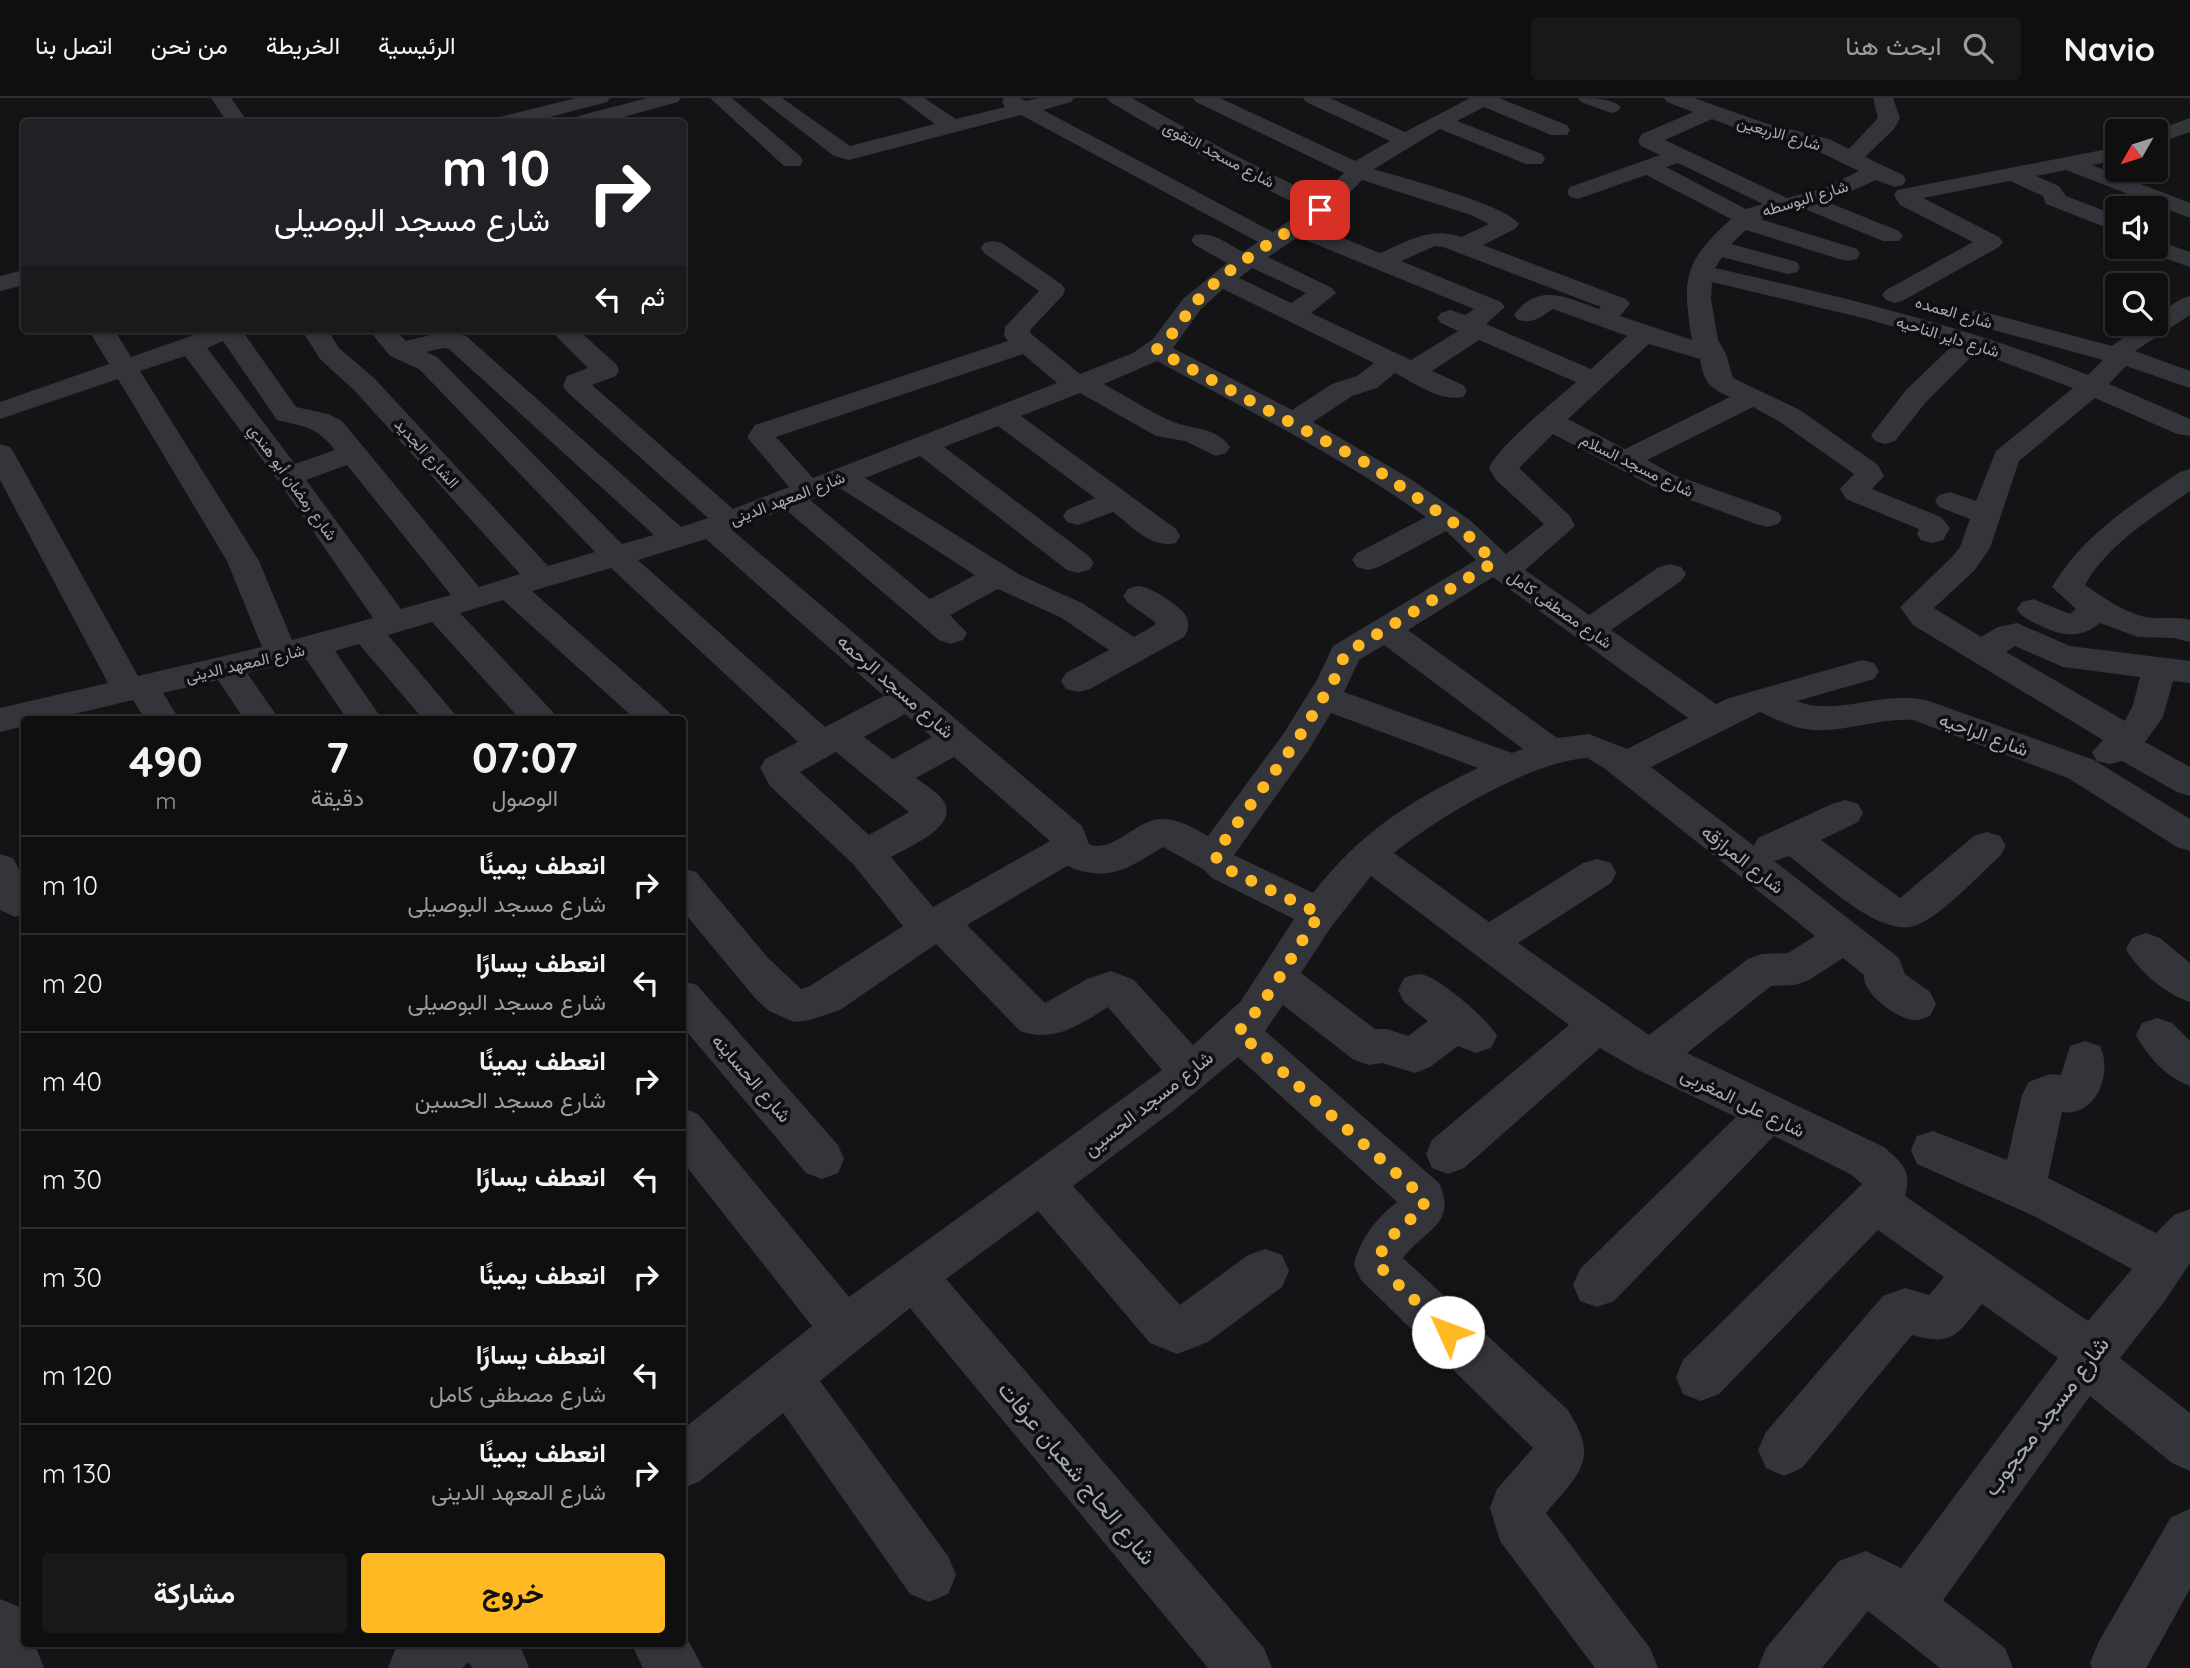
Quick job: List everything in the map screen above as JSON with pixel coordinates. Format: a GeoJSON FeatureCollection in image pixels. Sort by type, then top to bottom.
{"type":"FeatureCollection","features":[{"type":"Feature","properties":{"kind":"street"},"geometry":{"type":"LineString","coordinates":[[220,98],[235,119]]}},
{"type":"Feature","properties":{"kind":"street"},"geometry":{"type":"LineString","coordinates":[[510,98],[531,116]]}},
{"type":"Feature","properties":{"kind":"street"},"geometry":{"type":"LineString","coordinates":[[577,108],[600,98]]}},
{"type":"Feature","properties":{"kind":"street"},"geometry":{"type":"LineString","coordinates":[[520,119],[577,108],[671,98]]}},
{"type":"Feature","properties":{"kind":"street"},"geometry":{"type":"LineString","coordinates":[[720,98],[792,161]]}},
{"type":"Feature","properties":{"kind":"street"},"geometry":{"type":"LineString","coordinates":[[769,98],[842,151],[849,153],[952,126],[1013,102],[1065,98]]}},
{"type":"Feature","properties":{"kind":"street"},"geometry":{"type":"LineString","coordinates":[[909,98],[952,126]]}},
{"type":"Feature","properties":{"kind":"street","name":"شارع مسجد التقوى"},"geometry":{"type":"LineString","coordinates":[[1117,98],[1217,155],[1322,208]]}},
{"type":"Feature","properties":{"kind":"street"},"geometry":{"type":"LineString","coordinates":[[1203,98],[1358,170],[1516,225],[1462,246]]}},
{"type":"Feature","properties":{"kind":"street"},"geometry":{"type":"LineString","coordinates":[[1313,98],[1405,140]]}},
{"type":"Feature","properties":{"kind":"street"},"geometry":{"type":"LineString","coordinates":[[1588,98],[1611,107]]}},
{"type":"Feature","properties":{"kind":"street","name":"شارع الاربعين"},"geometry":{"type":"LineString","coordinates":[[1674,98],[1708,106],[1784,136],[1821,144],[1874,172],[1920,191]]}},
{"type":"Feature","properties":{"kind":"street"},"geometry":{"type":"LineString","coordinates":[[1851,159],[1886,124],[1889,118],[1883,98]]}},
{"type":"Feature","properties":{"kind":"street"},"geometry":{"type":"LineString","coordinates":[[1013,102],[1284,234],[1382,261],[1492,307],[1472,328],[1403,366],[1342,390],[1293,422]]}},
{"type":"Feature","properties":{"kind":"street"},"geometry":{"type":"LineString","coordinates":[[1462,105],[1559,130]]}},
{"type":"Feature","properties":{"kind":"street"},"geometry":{"type":"LineString","coordinates":[[1462,105],[1534,159]]}},
{"type":"Feature","properties":{"kind":"street","name":"شارع المعهد الدينى"},"geometry":{"type":"LineString","coordinates":[[30,716],[314,646],[676,539],[799,494],[1142,359],[1168,340],[1192,304],[1237,266],[1322,208],[1358,170],[1462,105]]}},
{"type":"Feature","properties":{"kind":"street"},"geometry":{"type":"LineString","coordinates":[[1708,106],[1648,140],[1795,204],[1891,236]]}},
{"type":"Feature","properties":{"kind":"street"},"geometry":{"type":"LineString","coordinates":[[2168,133],[2190,124]]}},
{"type":"Feature","properties":{"kind":"street"},"geometry":{"type":"LineString","coordinates":[[1578,192],[1679,155]]}},
{"type":"Feature","properties":{"kind":"street"},"geometry":{"type":"LineString","coordinates":[[1895,295],[1991,242],[1904,197],[1920,191],[2010,173],[2105,157]]}},
{"type":"Feature","properties":{"kind":"street"},"geometry":{"type":"LineString","coordinates":[[2066,162],[2190,211]]}},
{"type":"Feature","properties":{"kind":"street"},"geometry":{"type":"LineString","coordinates":[[1647,166],[1744,220],[1848,254]]}},
{"type":"Feature","properties":{"kind":"street","name":"شارع البوسطه"},"geometry":{"type":"LineString","coordinates":[[1699,272],[1716,247],[1744,220],[1855,184],[1874,172]]}},
{"type":"Feature","properties":{"kind":"street"},"geometry":{"type":"LineString","coordinates":[[2010,173],[2052,191],[2055,194],[2054,200],[2105,220]]}},
{"type":"Feature","properties":{"kind":"street"},"geometry":{"type":"LineString","coordinates":[[1382,261],[1432,239],[1440,239],[1618,304],[1603,319]]}},
{"type":"Feature","properties":{"kind":"street"},"geometry":{"type":"LineString","coordinates":[[1203,240],[1292,314],[1452,391]]}},
{"type":"Feature","properties":{"kind":"street","name":"شارع العمده"},"geometry":{"type":"LineString","coordinates":[[1716,247],[2090,350],[2120,355],[2190,380]]}},
{"type":"Feature","properties":{"kind":"street"},"geometry":{"type":"LineString","coordinates":[[993,248],[1052,289],[1050,295],[1018,327],[1017,335],[1026,344],[1079,384],[1166,430],[1193,434],[1216,447]]}},
{"type":"Feature","properties":{"kind":"street"},"geometry":{"type":"LineString","coordinates":[[2168,252],[2190,260]]}},
{"type":"Feature","properties":{"kind":"street"},"geometry":{"type":"LineString","coordinates":[[1237,266],[1316,288],[1323,293],[1292,314]]}},
{"type":"Feature","properties":{"kind":"street"},"geometry":{"type":"LineString","coordinates":[[1699,272],[1698,299],[1705,340],[1713,354],[1716,374],[1723,384],[1753,396],[1790,416],[1867,471],[1870,476],[1855,489],[1856,493],[1930,523],[1935,528],[1932,534]]}},
{"type":"Feature","properties":{"kind":"street","name":"شارع داير الناحيه"},"geometry":{"type":"LineString","coordinates":[[1699,272],[1830,302],[1972,341],[2092,386],[2186,438]]}},
{"type":"Feature","properties":{"kind":"street"},"geometry":{"type":"LineString","coordinates":[[0,284],[21,278]]}},
{"type":"Feature","properties":{"kind":"street"},"geometry":{"type":"LineString","coordinates":[[1401,296],[1594,380]]}},
{"type":"Feature","properties":{"kind":"street"},"geometry":{"type":"LineString","coordinates":[[1527,315],[1548,300],[1644,334],[1713,354]]}},
{"type":"Feature","properties":{"kind":"street"},"geometry":{"type":"LineString","coordinates":[[2190,304],[2124,346],[2120,355],[2092,386],[2006,457],[1981,537],[1963,564],[1916,607],[1924,618],[2190,783]]}},
{"type":"Feature","properties":{"kind":"street"},"geometry":{"type":"LineString","coordinates":[[104,333],[243,561],[281,654]]}},
{"type":"Feature","properties":{"kind":"street"},"geometry":{"type":"LineString","coordinates":[[4,401],[125,367],[216,333]]}},
{"type":"Feature","properties":{"kind":"street"},"geometry":{"type":"LineString","coordinates":[[225,333],[287,414],[325,423],[353,453],[472,599]]}},
{"type":"Feature","properties":{"kind":"street","name":"الشارع الجديد"},"geometry":{"type":"LineString","coordinates":[[316,333],[329,353],[365,386],[541,578]]}},
{"type":"Feature","properties":{"kind":"street","name":"شارع مسجد الرحمه"},"geometry":{"type":"LineString","coordinates":[[566,333],[606,370],[577,382],[577,386],[720,524],[957,739],[1069,836],[1071,842],[1066,849]]}},
{"type":"Feature","properties":{"kind":"street"},"geometry":{"type":"LineString","coordinates":[[1216,859],[1218,849],[1296,742],[1345,654],[1500,566],[1560,526],[1513,481],[1504,468],[1507,461],[1644,334]]}},
{"type":"Feature","properties":{"kind":"street"},"geometry":{"type":"LineString","coordinates":[[390,339],[457,342],[676,539]]}},
{"type":"Feature","properties":{"kind":"street"},"geometry":{"type":"LineString","coordinates":[[390,339],[428,363],[615,555],[831,740],[890,777],[929,808],[928,818],[866,854]]}},
{"type":"Feature","properties":{"kind":"street"},"geometry":{"type":"LineString","coordinates":[[1885,435],[1916,396],[1972,341]]}},
{"type":"Feature","properties":{"kind":"street","name":"شارع رمضان أبو هندي"},"geometry":{"type":"LineString","coordinates":[[190,344],[289,476],[379,627]]}},
{"type":"Feature","properties":{"kind":"street"},"geometry":{"type":"LineString","coordinates":[[999,575],[939,623],[799,494],[761,437],[765,431],[1026,344]]}},
{"type":"Feature","properties":{"kind":"street","name":"شارع مصطفى كامل"},"geometry":{"type":"LineString","coordinates":[[1156,350],[1368,464],[1468,534],[1500,566],[1713,719]]}},
{"type":"Feature","properties":{"kind":"street"},"geometry":{"type":"LineString","coordinates":[[1625,460],[1753,396]]}},
{"type":"Feature","properties":{"kind":"street"},"geometry":{"type":"LineString","coordinates":[[1000,414],[1165,536]]}},
{"type":"Feature","properties":{"kind":"street","name":"شارع مسجد السلام"},"geometry":{"type":"LineString","coordinates":[[1548,421],[1686,491],[1767,518]]}},
{"type":"Feature","properties":{"kind":"street"},"geometry":{"type":"LineString","coordinates":[[923,445],[1078,564]]}},
{"type":"Feature","properties":{"kind":"street"},"geometry":{"type":"LineString","coordinates":[[0,453],[135,688],[159,716]]}},
{"type":"Feature","properties":{"kind":"street"},"geometry":{"type":"LineString","coordinates":[[289,476],[353,453]]}},
{"type":"Feature","properties":{"kind":"street"},"geometry":{"type":"LineString","coordinates":[[843,477],[999,575],[1071,610],[1133,651]]}},
{"type":"Feature","properties":{"kind":"street"},"geometry":{"type":"LineString","coordinates":[[2190,478],[2153,503],[2104,543],[2068,587],[2099,607],[2140,627],[2173,625],[2190,631]]}},
{"type":"Feature","properties":{"kind":"street"},"geometry":{"type":"LineString","coordinates":[[1078,516],[1115,500]]}},
{"type":"Feature","properties":{"kind":"street"},"geometry":{"type":"LineString","coordinates":[[1950,501],[1986,515]]}},
{"type":"Feature","properties":{"kind":"street"},"geometry":{"type":"LineString","coordinates":[[1368,560],[1447,518]]}},
{"type":"Feature","properties":{"kind":"street"},"geometry":{"type":"LineString","coordinates":[[1589,630],[1670,574]]}},
{"type":"Feature","properties":{"kind":"street"},"geometry":{"type":"LineString","coordinates":[[509,588],[653,716]]}},
{"type":"Feature","properties":{"kind":"street"},"geometry":{"type":"LineString","coordinates":[[1078,681],[1172,630],[1171,618],[1139,596]]}},
{"type":"Feature","properties":{"kind":"street"},"geometry":{"type":"LineString","coordinates":[[2033,609],[2066,625],[2072,625],[2099,607]]}},
{"type":"Feature","properties":{"kind":"street"},"geometry":{"type":"LineString","coordinates":[[438,609],[537,716]]}},
{"type":"Feature","properties":{"kind":"street"},"geometry":{"type":"LineString","coordinates":[[379,627],[440,716]]}},
{"type":"Feature","properties":{"kind":"street"},"geometry":{"type":"LineString","coordinates":[[1385,629],[1533,760]]}},
{"type":"Feature","properties":{"kind":"street"},"geometry":{"type":"LineString","coordinates":[[1981,652],[2010,634],[2017,634],[2063,656],[2174,669]]}},
{"type":"Feature","properties":{"kind":"street"},"geometry":{"type":"LineString","coordinates":[[314,646],[363,716]]}},
{"type":"Feature","properties":{"kind":"street"},"geometry":{"type":"LineString","coordinates":[[226,667],[260,716]]}},
{"type":"Feature","properties":{"kind":"street"},"geometry":{"type":"LineString","coordinates":[[2081,769],[2126,742],[2148,714],[2157,683],[2174,669]]}},
{"type":"Feature","properties":{"kind":"street"},"geometry":{"type":"LineString","coordinates":[[1625,765],[1741,706],[1862,671]]}},
{"type":"Feature","properties":{"kind":"street"},"geometry":{"type":"LineString","coordinates":[[909,696],[778,768],[778,771],[866,854],[933,925],[1035,1019],[1045,1021],[1058,1016],[1111,987],[1120,992],[1190,1072]]}},
{"type":"Feature","properties":{"kind":"street"},"geometry":{"type":"LineString","coordinates":[[1323,697],[1533,760]]}},
{"type":"Feature","properties":{"kind":"street","name":"شارع الراحيه"},"geometry":{"type":"LineString","coordinates":[[1762,701],[1811,718],[1843,716],[1898,706],[1917,709],[2081,769],[2190,837]]}},
{"type":"Feature","properties":{"kind":"street"},"geometry":{"type":"LineString","coordinates":[[890,777],[957,739]]}},
{"type":"Feature","properties":{"kind":"street","name":"شارع المرازقه"},"geometry":{"type":"LineString","coordinates":[[1533,760],[1589,746],[1625,765],[1885,970],[1887,974],[1884,981],[1915,1004]]}},
{"type":"Feature","properties":{"kind":"street","name":"شارع مسجد الحسين"},"geometry":{"type":"LineString","coordinates":[[686,1460],[913,1276],[1190,1072],[1238,1032],[1252,1018],[1320,914],[1369,855],[1391,835],[1415,819],[1533,760]]}},
{"type":"Feature","properties":{"kind":"street"},"geometry":{"type":"LineString","coordinates":[[1744,861],[1845,813]]}},
{"type":"Feature","properties":{"kind":"street"},"geometry":{"type":"LineString","coordinates":[[686,887],[774,991],[795,1005],[810,1005],[825,998],[933,925],[1066,849],[1092,862],[1101,863],[1110,861],[1158,833],[1170,834],[1216,859],[1225,868],[1320,914]]}},
{"type":"Feature","properties":{"kind":"street"},"geometry":{"type":"LineString","coordinates":[[1791,838],[1890,911],[1904,914],[1915,908],[1987,846]]}},
{"type":"Feature","properties":{"kind":"street","name":"شارع على المغربى"},"geometry":{"type":"LineString","coordinates":[[1369,855],[1599,1024],[1651,1057],[1767,1115],[1868,1161],[1886,1177],[1887,1185],[1880,1197]]}},
{"type":"Feature","properties":{"kind":"street"},"geometry":{"type":"LineString","coordinates":[[1489,942],[1597,873]]}},
{"type":"Feature","properties":{"kind":"street"},"geometry":{"type":"LineString","coordinates":[[1651,1057],[1762,970],[1795,969],[1843,938]]}},
{"type":"Feature","properties":{"kind":"street"},"geometry":{"type":"LineString","coordinates":[[2146,949],[2190,986]]}},
{"type":"Feature","properties":{"kind":"street"},"geometry":{"type":"LineString","coordinates":[[1279,979],[1369,1048],[1377,1044],[1390,1045],[1402,1054],[1415,1055],[1467,1029],[1418,990]]}},
{"type":"Feature","properties":{"kind":"street","name":"شارع الحساينه"},"geometry":{"type":"LineString","coordinates":[[686,1002],[822,1159]]}},
{"type":"Feature","properties":{"kind":"street"},"geometry":{"type":"LineString","coordinates":[[1448,1154],[1599,1024]]}},
{"type":"Feature","properties":{"kind":"street"},"geometry":{"type":"LineString","coordinates":[[1238,1032],[1423,1197],[1424,1208],[1385,1243],[1379,1254],[1378,1265],[1549,1427],[1559,1442],[1559,1457],[1516,1508],[1519,1522],[1630,1668]]}},
{"type":"Feature","properties":{"kind":"street"},"geometry":{"type":"LineString","coordinates":[[2158,1035],[2190,1068]]}},
{"type":"Feature","properties":{"kind":"street"},"geometry":{"type":"LineString","coordinates":[[2023,1187],[2044,1095],[2050,1092],[2067,1095],[2080,1086],[2085,1059]]}},
{"type":"Feature","properties":{"kind":"street"},"geometry":{"type":"LineString","coordinates":[[1597,1285],[1767,1115]]}},
{"type":"Feature","properties":{"kind":"street"},"geometry":{"type":"LineString","coordinates":[[686,1132],[846,1331]]}},
{"type":"Feature","properties":{"kind":"street"},"geometry":{"type":"LineString","coordinates":[[1933,1150],[2023,1187],[2096,1223],[2182,1240]]}},
{"type":"Feature","properties":{"kind":"street"},"geometry":{"type":"LineString","coordinates":[[1042,1183],[1167,1327],[1177,1331],[1191,1326],[1265,1271]]}},
{"type":"Feature","properties":{"kind":"street"},"geometry":{"type":"LineString","coordinates":[[1701,1377],[1880,1197],[1887,1210],[2088,1357],[2190,1445]]}},
{"type":"Feature","properties":{"kind":"street","name":"شارع مسجد محجوب"},"geometry":{"type":"LineString","coordinates":[[1906,1606],[2088,1357],[2146,1289],[2182,1240]]}},
{"type":"Feature","properties":{"kind":"street"},"geometry":{"type":"LineString","coordinates":[[1784,1450],[1900,1312],[1909,1310],[1931,1320],[1940,1318],[1978,1274]]}},
{"type":"Feature","properties":{"kind":"street","name":"شارع الحاج شعبان عرفات"},"geometry":{"type":"LineString","coordinates":[[913,1276],[1244,1668]]}},
{"type":"Feature","properties":{"kind":"street"},"geometry":{"type":"LineString","coordinates":[[788,1378],[929,1575]]}},
{"type":"Feature","properties":{"kind":"street"},"geometry":{"type":"LineString","coordinates":[[2118,1663],[2190,1536]]}},
{"type":"Feature","properties":{"kind":"street"},"geometry":{"type":"LineString","coordinates":[[1786,1668],[1858,1580],[1866,1578],[1878,1584],[1985,1668]]}},
{"type":"Feature","properties":{"kind":"street"},"geometry":{"type":"LineString","coordinates":[[0,1627],[16,1668]]}},
{"type":"Feature","properties":{"kind":"street"},"geometry":{"type":"LineString","coordinates":[[416,1668],[444,1647]]}},
{"type":"Feature","properties":{"kind":"street"},"geometry":{"type":"LineString","coordinates":[[491,1647],[501,1668]]}},
{"type":"Feature","properties":{"kind":"street"},"geometry":{"type":"LineString","coordinates":[[662,1647],[675,1668]]}},
{"type":"Feature","properties":{"kind":"route"},"geometry":{"type":"LineString","coordinates":[[1320,210],[1211,286],[1192,304],[1168,340],[1156,350],[1368,464],[1460,527],[1494,562],[1345,654],[1335,678],[1296,742],[1215,854],[1219,864],[1225,868],[1320,914],[1269,995],[1238,1032],[1423,1197],[1424,1208],[1385,1243],[1379,1254],[1378,1265],[1448,1332]]}}]}
